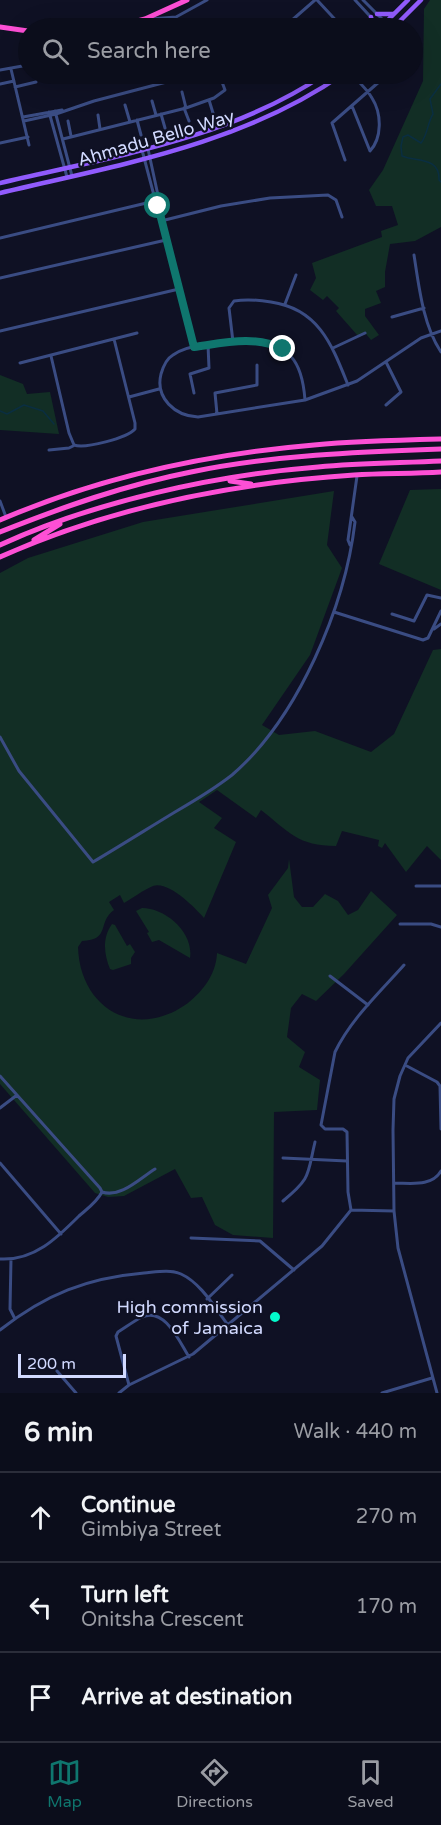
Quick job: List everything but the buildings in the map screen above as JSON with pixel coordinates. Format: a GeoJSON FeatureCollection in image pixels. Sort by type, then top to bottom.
{"type":"FeatureCollection","features":[{"type":"Feature","properties":{"kind":"highway"},"geometry":{"type":"LineString","coordinates":[[148,18],[187,0]]}},
{"type":"Feature","properties":{"kind":"highway"},"geometry":{"type":"LineString","coordinates":[[0,29],[18,30]]}},
{"type":"Feature","properties":{"kind":"highway"},"geometry":{"type":"LineString","coordinates":[[3,518],[115,480],[197,461],[273,449],[344,442],[441,439]]}},
{"type":"Feature","properties":{"kind":"highway"},"geometry":{"type":"LineString","coordinates":[[247,462],[273,449]]}},
{"type":"Feature","properties":{"kind":"highway"},"geometry":{"type":"LineString","coordinates":[[0,532],[90,498],[192,472],[247,462],[341,452],[441,449]]}},
{"type":"Feature","properties":{"kind":"highway"},"geometry":{"type":"LineString","coordinates":[[0,545],[67,519],[126,501],[220,480],[317,467],[441,461]]}},
{"type":"Feature","properties":{"kind":"highway"},"geometry":{"type":"LineString","coordinates":[[0,557],[91,522],[170,500],[259,484],[357,475],[441,472]]}},
{"type":"Feature","properties":{"kind":"highway"},"geometry":{"type":"LineString","coordinates":[[115,480],[138,484]]}},
{"type":"Feature","properties":{"kind":"highway"},"geometry":{"type":"LineString","coordinates":[[220,480],[259,484]]}},
{"type":"Feature","properties":{"kind":"highway"},"geometry":{"type":"LineString","coordinates":[[25,546],[67,519]]}},
{"type":"Feature","properties":{"kind":"main road"},"geometry":{"type":"LineString","coordinates":[[391,18],[408,0]]}},
{"type":"Feature","properties":{"kind":"main road"},"geometry":{"type":"LineString","coordinates":[[402,18],[421,0]]}},
{"type":"Feature","properties":{"kind":"main road"},"geometry":{"type":"LineString","coordinates":[[377,14],[396,13]]}},
{"type":"Feature","properties":{"kind":"main road","name":"Ahmadu Bello Way"},"geometry":{"type":"LineString","coordinates":[[0,183],[141,150],[203,132],[251,114],[309,84]]}},
{"type":"Feature","properties":{"kind":"main road","name":"Ahmadu Bello Way"},"geometry":{"type":"LineString","coordinates":[[0,193],[144,159],[206,141],[264,119],[328,84]]}},
{"type":"Feature","properties":{"kind":"street"},"geometry":{"type":"LineString","coordinates":[[161,18],[176,17],[207,0]]}},
{"type":"Feature","properties":{"kind":"street"},"geometry":{"type":"LineString","coordinates":[[296,18],[316,0],[333,18]]}},
{"type":"Feature","properties":{"kind":"street"},"geometry":{"type":"LineString","coordinates":[[355,0],[371,17]]}},
{"type":"Feature","properties":{"kind":"street"},"geometry":{"type":"LineString","coordinates":[[363,0],[381,18]]}},
{"type":"Feature","properties":{"kind":"street"},"geometry":{"type":"LineString","coordinates":[[0,70],[18,67]]}},
{"type":"Feature","properties":{"kind":"street"},"geometry":{"type":"LineString","coordinates":[[11,69],[29,145]]}},
{"type":"Feature","properties":{"kind":"street"},"geometry":{"type":"LineString","coordinates":[[0,84],[14,81]]}},
{"type":"Feature","properties":{"kind":"street"},"geometry":{"type":"LineString","coordinates":[[15,87],[28,84]]}},
{"type":"Feature","properties":{"kind":"street"},"geometry":{"type":"LineString","coordinates":[[23,119],[50,114],[160,84]]}},
{"type":"Feature","properties":{"kind":"street"},"geometry":{"type":"LineString","coordinates":[[63,139],[209,100],[225,90],[223,84]]}},
{"type":"Feature","properties":{"kind":"street"},"geometry":{"type":"LineString","coordinates":[[352,106],[370,151],[380,131],[377,110],[368,92],[360,84]]}},
{"type":"Feature","properties":{"kind":"street"},"geometry":{"type":"LineString","coordinates":[[345,160],[332,123],[336,117],[377,84]]}},
{"type":"Feature","properties":{"kind":"street"},"geometry":{"type":"LineString","coordinates":[[182,93],[189,121]]}},
{"type":"Feature","properties":{"kind":"street"},"geometry":{"type":"LineString","coordinates":[[209,100],[213,113]]}},
{"type":"Feature","properties":{"kind":"street"},"geometry":{"type":"LineString","coordinates":[[152,101],[165,128]]}},
{"type":"Feature","properties":{"kind":"street"},"geometry":{"type":"LineString","coordinates":[[125,105],[130,122]]}},
{"type":"Feature","properties":{"kind":"street"},"geometry":{"type":"LineString","coordinates":[[56,112],[67,167]]}},
{"type":"Feature","properties":{"kind":"street"},"geometry":{"type":"LineString","coordinates":[[50,114],[70,177]]}},
{"type":"Feature","properties":{"kind":"street"},"geometry":{"type":"LineString","coordinates":[[98,115],[100,129]]}},
{"type":"Feature","properties":{"kind":"street"},"geometry":{"type":"LineString","coordinates":[[137,120],[141,135]]}},
{"type":"Feature","properties":{"kind":"street"},"geometry":{"type":"LineString","coordinates":[[68,122],[71,136]]}},
{"type":"Feature","properties":{"kind":"street"},"geometry":{"type":"LineString","coordinates":[[0,143],[28,137]]}},
{"type":"Feature","properties":{"kind":"street"},"geometry":{"type":"LineString","coordinates":[[148,148],[161,221],[194,347]]}},
{"type":"Feature","properties":{"kind":"street"},"geometry":{"type":"LineString","coordinates":[[141,150],[154,201],[158,206]]}},
{"type":"Feature","properties":{"kind":"street"},"geometry":{"type":"LineString","coordinates":[[161,221],[222,206],[270,198],[328,195],[336,200],[342,217]]}},
{"type":"Feature","properties":{"kind":"street"},"geometry":{"type":"LineString","coordinates":[[0,238],[159,200]]}},
{"type":"Feature","properties":{"kind":"street"},"geometry":{"type":"LineString","coordinates":[[0,278],[166,240]]}},
{"type":"Feature","properties":{"kind":"street"},"geometry":{"type":"LineString","coordinates":[[414,255],[424,308],[441,352]]}},
{"type":"Feature","properties":{"kind":"street"},"geometry":{"type":"LineString","coordinates":[[285,304],[296,276]]}},
{"type":"Feature","properties":{"kind":"street"},"geometry":{"type":"LineString","coordinates":[[0,332],[179,289]]}},
{"type":"Feature","properties":{"kind":"street"},"geometry":{"type":"LineString","coordinates":[[233,342],[229,308],[234,301],[263,300],[285,304],[314,321],[333,348],[348,385]]}},
{"type":"Feature","properties":{"kind":"street"},"geometry":{"type":"LineString","coordinates":[[392,317],[424,308]]}},
{"type":"Feature","properties":{"kind":"street"},"geometry":{"type":"LineString","coordinates":[[305,400],[302,373],[296,362],[283,349],[263,342],[233,342],[183,350],[170,357],[162,369],[159,389],[168,404],[187,417],[305,400],[348,385],[369,374],[415,342],[441,331]]}},
{"type":"Feature","properties":{"kind":"street"},"geometry":{"type":"LineString","coordinates":[[20,363],[137,333]]}},
{"type":"Feature","properties":{"kind":"street"},"geometry":{"type":"LineString","coordinates":[[333,348],[365,333]]}},
{"type":"Feature","properties":{"kind":"street"},"geometry":{"type":"LineString","coordinates":[[49,450],[69,448],[74,445],[86,446],[132,432],[135,429],[114,339]]}},
{"type":"Feature","properties":{"kind":"street"},"geometry":{"type":"LineString","coordinates":[[194,393],[190,374],[209,368],[208,345]]}},
{"type":"Feature","properties":{"kind":"street"},"geometry":{"type":"LineString","coordinates":[[51,356],[69,433],[74,445]]}},
{"type":"Feature","properties":{"kind":"street"},"geometry":{"type":"LineString","coordinates":[[386,362],[401,392],[386,405]]}},
{"type":"Feature","properties":{"kind":"street"},"geometry":{"type":"LineString","coordinates":[[217,414],[215,393],[258,385],[257,365]]}},
{"type":"Feature","properties":{"kind":"street"},"geometry":{"type":"LineString","coordinates":[[129,397],[159,389]]}},
{"type":"Feature","properties":{"kind":"street"},"geometry":{"type":"LineString","coordinates":[[0,737],[19,771],[93,862],[232,775],[263,742],[314,661],[346,576],[350,545],[353,541],[355,522],[352,517],[357,475]]}},
{"type":"Feature","properties":{"kind":"street"},"geometry":{"type":"LineString","coordinates":[[0,501],[3,518]]}},
{"type":"Feature","properties":{"kind":"street"},"geometry":{"type":"LineString","coordinates":[[392,614],[414,621],[427,595],[441,598]]}},
{"type":"Feature","properties":{"kind":"street"},"geometry":{"type":"LineString","coordinates":[[334,612],[355,617],[419,640],[428,638],[441,611]]}},
{"type":"Feature","properties":{"kind":"street"},"geometry":{"type":"LineString","coordinates":[[432,630],[441,624]]}},
{"type":"Feature","properties":{"kind":"street"},"geometry":{"type":"LineString","coordinates":[[416,886],[441,886]]}},
{"type":"Feature","properties":{"kind":"street"},"geometry":{"type":"LineString","coordinates":[[400,924],[431,924],[441,927]]}},
{"type":"Feature","properties":{"kind":"street"},"geometry":{"type":"LineString","coordinates":[[119,1393],[129,1385],[189,1357],[322,1246],[351,1210],[348,1192],[347,1132],[343,1129],[325,1129],[321,1121],[335,1052],[340,1041],[368,1005],[404,965]]}},
{"type":"Feature","properties":{"kind":"street"},"geometry":{"type":"LineString","coordinates":[[330,976],[368,1005]]}},
{"type":"Feature","properties":{"kind":"street"},"geometry":{"type":"LineString","coordinates":[[437,1393],[398,1248],[394,1211],[394,1099],[408,1058],[441,1023]]}},
{"type":"Feature","properties":{"kind":"street"},"geometry":{"type":"LineString","coordinates":[[405,1065],[439,1083],[441,1129]]}},
{"type":"Feature","properties":{"kind":"street"},"geometry":{"type":"LineString","coordinates":[[0,1076],[102,1192],[110,1195],[118,1193],[155,1169]]}},
{"type":"Feature","properties":{"kind":"street"},"geometry":{"type":"LineString","coordinates":[[0,1108],[17,1095]]}},
{"type":"Feature","properties":{"kind":"street"},"geometry":{"type":"LineString","coordinates":[[283,1201],[303,1184],[312,1160],[315,1142]]}},
{"type":"Feature","properties":{"kind":"street"},"geometry":{"type":"LineString","coordinates":[[283,1158],[348,1161]]}},
{"type":"Feature","properties":{"kind":"street"},"geometry":{"type":"LineString","coordinates":[[0,1163],[61,1234]]}},
{"type":"Feature","properties":{"kind":"street"},"geometry":{"type":"LineString","coordinates":[[394,1183],[429,1182],[441,1171]]}},
{"type":"Feature","properties":{"kind":"street"},"geometry":{"type":"LineString","coordinates":[[0,1259],[11,1259],[38,1251],[61,1234],[102,1192]]}},
{"type":"Feature","properties":{"kind":"street"},"geometry":{"type":"LineString","coordinates":[[351,1210],[394,1211]]}},
{"type":"Feature","properties":{"kind":"street"},"geometry":{"type":"LineString","coordinates":[[191,1238],[260,1241],[294,1270]]}},
{"type":"Feature","properties":{"kind":"street"},"geometry":{"type":"LineString","coordinates":[[11,1259],[10,1309],[15,1319]]}},
{"type":"Feature","properties":{"kind":"street"},"geometry":{"type":"LineString","coordinates":[[0,1330],[61,1291],[91,1282],[138,1274],[176,1272],[188,1278],[228,1325]]}},
{"type":"Feature","properties":{"kind":"street"},"geometry":{"type":"LineString","coordinates":[[207,1299],[232,1275]]}},
{"type":"Feature","properties":{"kind":"street"},"geometry":{"type":"LineString","coordinates":[[129,1385],[116,1336],[118,1332],[142,1317],[153,1315],[163,1319],[170,1326],[189,1357]]}},
{"type":"Feature","properties":{"kind":"street"},"geometry":{"type":"LineString","coordinates":[[57,1371],[76,1393]]}},
{"type":"Feature","properties":{"kind":"street"},"geometry":{"type":"LineString","coordinates":[[382,1393],[433,1378]]}},
{"type":"Feature","properties":{"kind":"green space"},"geometry":{"type":"Polygon","coordinates":[[[430,0],[441,0],[441,227],[415,241],[390,244],[385,287],[376,291],[381,303],[365,309],[365,316],[379,335],[371,340],[366,334],[358,336],[336,311],[339,308],[327,296],[323,300],[310,290],[316,278],[312,263],[382,237],[381,231],[398,225],[392,206],[376,206],[369,190],[383,170],[423,84],[424,9],[430,0]]]}},
{"type":"Feature","properties":{"kind":"green space"},"geometry":{"type":"Polygon","coordinates":[[[0,375],[23,384],[27,394],[50,392],[59,434],[0,430],[0,375]]]}},
{"type":"Feature","properties":{"kind":"green space"},"geometry":{"type":"Polygon","coordinates":[[[441,489],[441,590],[379,564],[410,490],[441,489]]]}},
{"type":"Feature","properties":{"kind":"green space"},"geometry":{"type":"Polygon","coordinates":[[[334,491],[327,545],[342,568],[310,655],[262,725],[279,735],[315,731],[371,752],[394,734],[433,650],[441,649],[441,860],[427,846],[406,872],[385,843],[382,848],[378,846],[379,840],[342,831],[336,846],[312,843],[287,831],[261,810],[256,818],[217,790],[199,802],[222,818],[214,828],[236,842],[204,918],[174,891],[159,885],[153,886],[124,903],[120,895],[109,902],[114,910],[106,920],[100,934],[91,940],[82,941],[78,947],[81,969],[89,987],[100,1002],[114,1013],[131,1018],[149,1019],[168,1014],[194,998],[212,975],[217,953],[246,964],[272,908],[268,895],[288,868],[289,859],[294,897],[302,907],[313,907],[325,894],[338,901],[348,915],[358,910],[371,891],[397,915],[344,974],[316,1001],[302,994],[291,1008],[287,1037],[305,1052],[299,1067],[320,1080],[317,1110],[274,1112],[273,1238],[233,1235],[215,1225],[202,1197],[191,1198],[175,1169],[124,1196],[108,1197],[95,1193],[0,1084],[0,573],[28,558],[143,522],[334,491]]]}},
{"type":"Feature","properties":{"kind":"green space"},"geometry":{"type":"Polygon","coordinates":[[[142,908],[160,912],[176,923],[187,939],[190,958],[159,940],[152,942],[147,933],[149,932],[136,911],[142,908]]]}},
{"type":"Feature","properties":{"kind":"green space"},"geometry":{"type":"Polygon","coordinates":[[[112,924],[115,925],[127,946],[130,944],[135,952],[131,958],[131,964],[113,970],[110,969],[105,952],[107,935],[112,924]]]}},
{"type":"Feature","properties":{"kind":"waterway"},"geometry":{"type":"LineString","coordinates":[[441,84],[430,99],[433,114],[423,140],[421,143],[408,135],[403,137],[401,146],[402,156],[436,167],[441,182]]}},
{"type":"Feature","properties":{"kind":"waterway"},"geometry":{"type":"LineString","coordinates":[[0,411],[7,414],[24,405],[43,411],[54,424]]}},
{"type":"Feature","properties":{"kind":"place","name":"High commission of Jamaica"},"geometry":{"type":"Point","coordinates":[275,1317]}},
{"type":"Feature","properties":{"kind":"route"},"geometry":{"type":"LineString","coordinates":[[158,206],[194,347],[247,341],[274,344],[283,349]]}}]}
